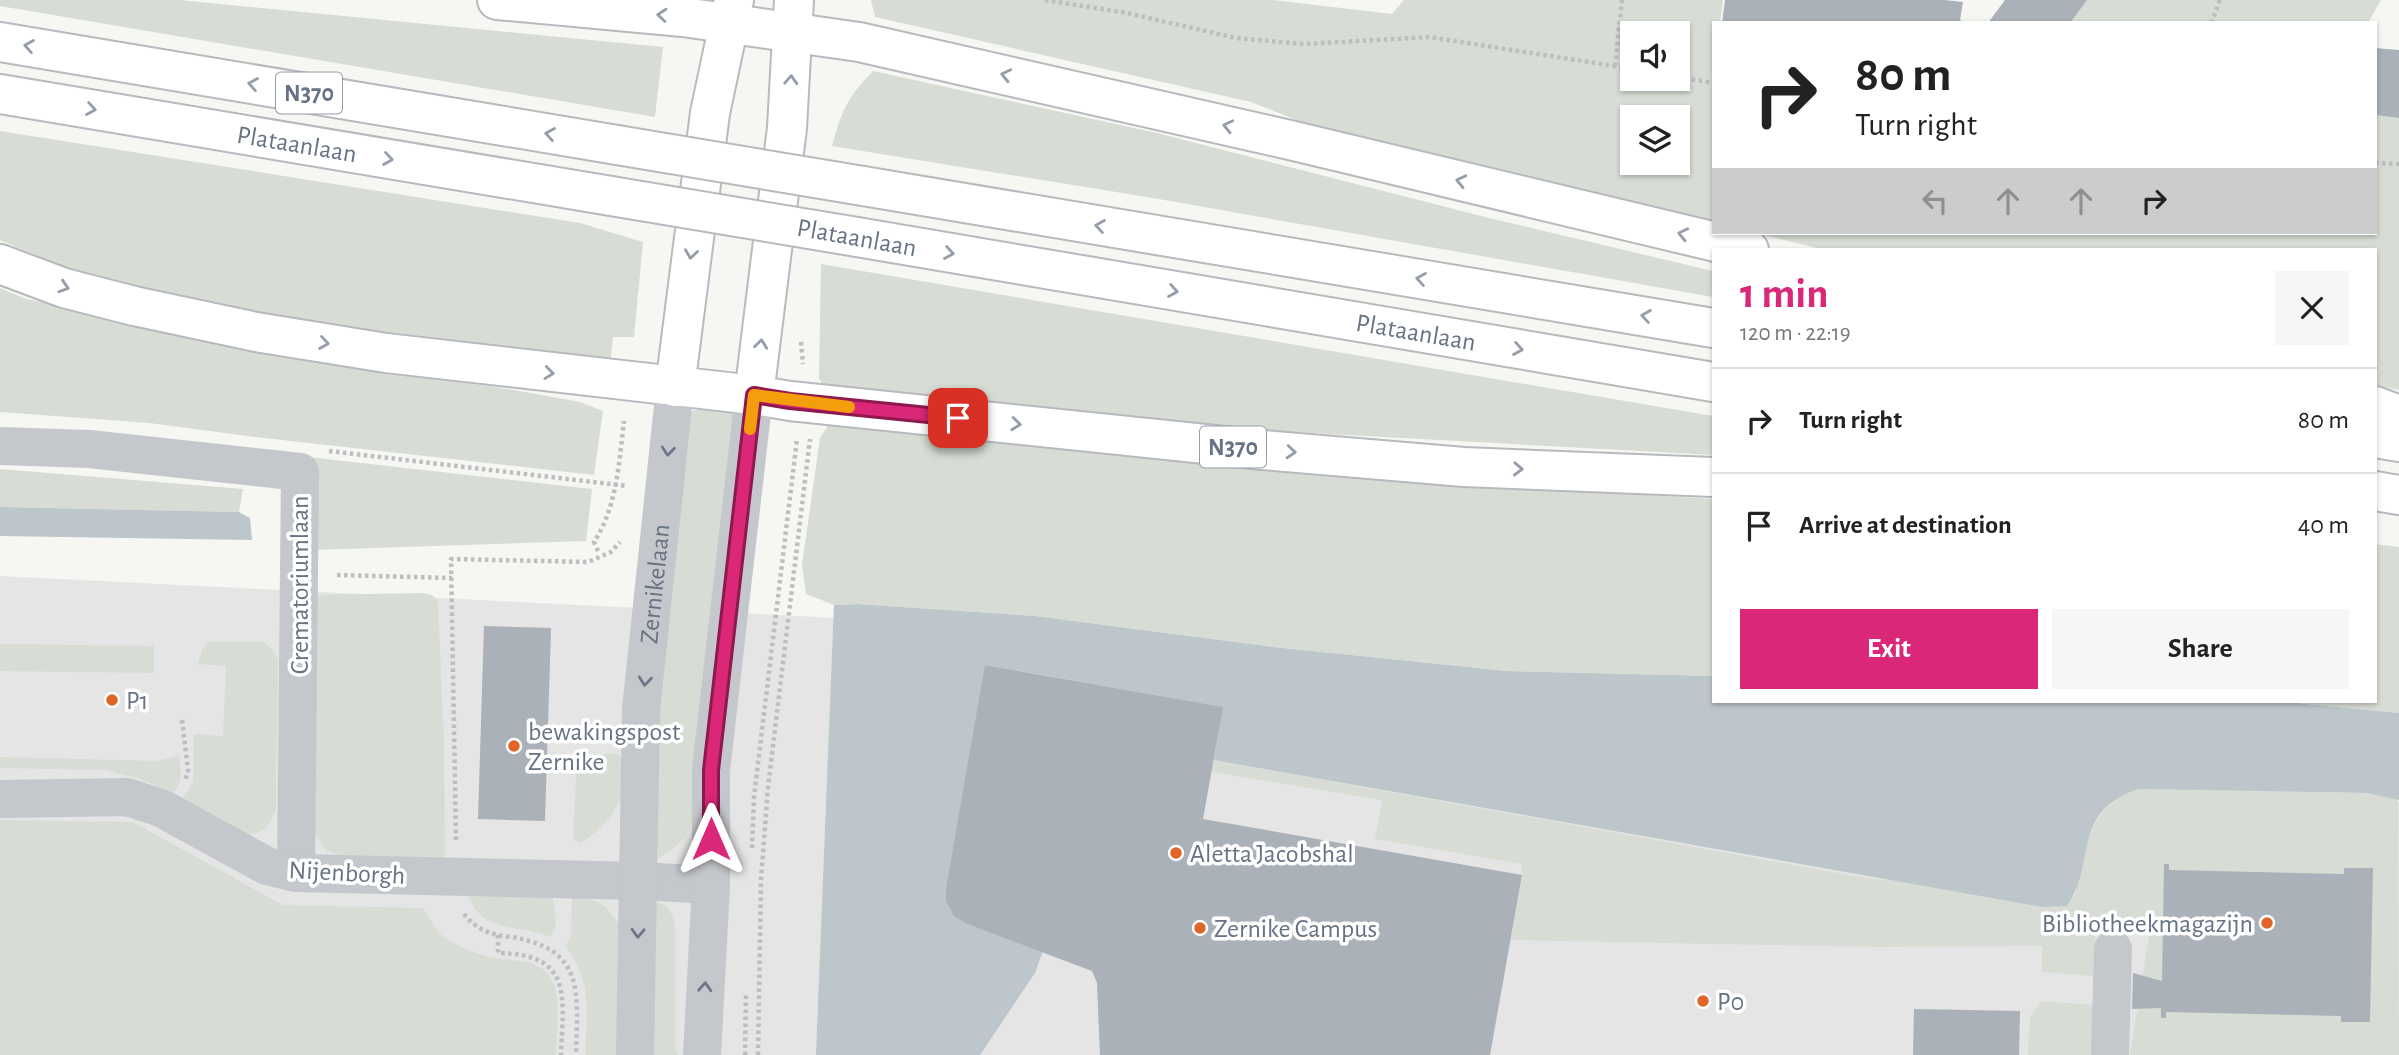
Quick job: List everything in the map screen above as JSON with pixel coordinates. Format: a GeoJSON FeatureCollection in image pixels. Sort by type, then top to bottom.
{"type":"FeatureCollection","features":[{"type":"Feature","properties":{"kind":"main road"},"geometry":{"type":"LineString","coordinates":[[497,0],[683,16],[732,12],[794,16],[872,45],[1294,141],[1741,248]]}},
{"type":"Feature","properties":{"kind":"main road","name":"Zernikelaan"},"geometry":{"type":"LineString","coordinates":[[675,387],[710,113],[732,12]]}},
{"type":"Feature","properties":{"kind":"main road"},"geometry":{"type":"LineString","coordinates":[[754,395],[787,128],[794,16]]}},
{"type":"Feature","properties":{"kind":"main road","name":"Plataanlaan"},"geometry":{"type":"LineString","coordinates":[[0,42],[1712,328]]}},
{"type":"Feature","properties":{"kind":"main road","name":"Plataanlaan"},"geometry":{"type":"LineString","coordinates":[[0,94],[1712,382]]}},
{"type":"Feature","properties":{"kind":"main road","name":"N370"},"geometry":{"type":"LineString","coordinates":[[0,264],[88,294],[146,309],[256,332],[386,353],[790,401],[1221,446],[1464,467],[1712,477]]}},
{"type":"Feature","properties":{"kind":"main road"},"geometry":{"type":"LineString","coordinates":[[2377,407],[2399,415]]}},
{"type":"Feature","properties":{"kind":"main road"},"geometry":{"type":"LineString","coordinates":[[2377,438],[2399,442]]}},
{"type":"Feature","properties":{"kind":"main road"},"geometry":{"type":"LineString","coordinates":[[2377,492],[2399,497]]}},
{"type":"Feature","properties":{"kind":"main road"},"geometry":{"type":"LineString","coordinates":[[2377,498],[2399,497]]}},
{"type":"Feature","properties":{"kind":"street","name":"Zernikelaan"},"geometry":{"type":"LineString","coordinates":[[635,1055],[641,710],[675,387]]}},
{"type":"Feature","properties":{"kind":"street"},"geometry":{"type":"LineString","coordinates":[[702,1055],[711,885],[711,770],[754,395]]}},
{"type":"Feature","properties":{"kind":"street","name":"Crematoriumlaan"},"geometry":{"type":"LineString","coordinates":[[0,446],[89,450],[300,472],[296,873]]}},
{"type":"Feature","properties":{"kind":"street","name":"Nijenborgh"},"geometry":{"type":"LineString","coordinates":[[0,799],[127,797],[161,808],[267,866],[296,873],[711,885]]}},
{"type":"Feature","properties":{"kind":"street"},"geometry":{"type":"LineString","coordinates":[[2110,1055],[2113,949]]}},
{"type":"Feature","properties":{"kind":"path"},"geometry":{"type":"LineString","coordinates":[[1045,0],[1127,13],[1212,34],[1274,43],[1429,37],[1620,67]]}},
{"type":"Feature","properties":{"kind":"path"},"geometry":{"type":"LineString","coordinates":[[1615,66],[1622,0]]}},
{"type":"Feature","properties":{"kind":"path"},"geometry":{"type":"LineString","coordinates":[[2212,21],[2220,0]]}},
{"type":"Feature","properties":{"kind":"path"},"geometry":{"type":"LineString","coordinates":[[1690,79],[1712,83]]}},
{"type":"Feature","properties":{"kind":"path"},"geometry":{"type":"LineString","coordinates":[[2377,163],[2399,164]]}},
{"type":"Feature","properties":{"kind":"path"},"geometry":{"type":"LineString","coordinates":[[597,551],[594,542],[601,532],[616,485],[624,421]]}},
{"type":"Feature","properties":{"kind":"path"},"geometry":{"type":"LineString","coordinates":[[758,1055],[761,880],[768,787],[811,428]]}},
{"type":"Feature","properties":{"kind":"path"},"geometry":{"type":"LineString","coordinates":[[752,851],[754,797],[797,435]]}},
{"type":"Feature","properties":{"kind":"path"},"geometry":{"type":"LineString","coordinates":[[329,451],[634,487]]}},
{"type":"Feature","properties":{"kind":"path","name":"Zernikelaan"},"geometry":{"type":"LineString","coordinates":[[457,876],[452,559],[589,562],[611,552],[622,540]]}},
{"type":"Feature","properties":{"kind":"path"},"geometry":{"type":"LineString","coordinates":[[299,573],[452,578]]}},
{"type":"Feature","properties":{"kind":"path"},"geometry":{"type":"LineString","coordinates":[[175,815],[188,770],[182,720]]}},
{"type":"Feature","properties":{"kind":"path"},"geometry":{"type":"LineString","coordinates":[[561,1055],[562,987],[554,973],[537,958],[518,953],[498,953],[498,935],[538,943],[565,963],[577,990],[576,1055]]}},
{"type":"Feature","properties":{"kind":"path"},"geometry":{"type":"LineString","coordinates":[[744,1055],[746,987]]}},
{"type":"Feature","properties":{"kind":"shaded area"},"geometry":{"type":"Polygon","coordinates":[[[0,0],[179,0],[663,47],[655,117],[0,6],[0,0]]]}},
{"type":"Feature","properties":{"kind":"shaded area"},"geometry":{"type":"Polygon","coordinates":[[[871,0],[1273,0],[1392,14],[1404,0],[1723,0],[1720,21],[1712,21],[1712,222],[1342,138],[1251,102],[875,17],[871,0]]]}},
{"type":"Feature","properties":{"kind":"shaded area"},"geometry":{"type":"Polygon","coordinates":[[[2086,0],[2381,0],[2369,21],[2071,21],[2086,0]]]}},
{"type":"Feature","properties":{"kind":"shaded area"},"geometry":{"type":"Polygon","coordinates":[[[873,71],[1157,133],[1489,218],[1712,271],[1712,297],[1153,198],[832,146],[846,105],[873,71]]]}},
{"type":"Feature","properties":{"kind":"shaded area"},"geometry":{"type":"Polygon","coordinates":[[[2377,115],[2399,118],[2399,390],[2377,385],[2377,248],[1817,248],[1764,235],[2377,235],[2377,115]]]}},
{"type":"Feature","properties":{"kind":"shaded area"},"geometry":{"type":"Polygon","coordinates":[[[0,131],[580,223],[643,242],[634,337],[613,337],[610,364],[250,318],[87,277],[0,240],[0,131]]]}},
{"type":"Feature","properties":{"kind":"shaded area"},"geometry":{"type":"Polygon","coordinates":[[[821,264],[1712,416],[1712,455],[1202,427],[829,392],[819,379],[821,264]]]}},
{"type":"Feature","properties":{"kind":"shaded area"},"geometry":{"type":"Polygon","coordinates":[[[0,288],[26,299],[181,328],[276,356],[580,402],[603,411],[594,475],[149,423],[0,412],[0,288]]]}},
{"type":"Feature","properties":{"kind":"shaded area"},"geometry":{"type":"Polygon","coordinates":[[[727,402],[741,413],[693,821],[679,843],[658,858],[655,682],[684,428],[692,411],[727,402]]]}},
{"type":"Feature","properties":{"kind":"shaded area"},"geometry":{"type":"Polygon","coordinates":[[[831,421],[1170,453],[1312,474],[1712,499],[1712,676],[1507,671],[1273,647],[1035,616],[857,604],[834,605],[806,594],[802,565],[820,438],[831,421]]]}},
{"type":"Feature","properties":{"kind":"shaded area"},"geometry":{"type":"Polygon","coordinates":[[[308,457],[592,489],[586,541],[314,550],[308,457]]]}},
{"type":"Feature","properties":{"kind":"shaded area"},"geometry":{"type":"Polygon","coordinates":[[[0,469],[243,489],[239,512],[0,507],[0,469]]]}},
{"type":"Feature","properties":{"kind":"shaded area"},"geometry":{"type":"Polygon","coordinates":[[[0,507],[239,512],[250,518],[252,540],[0,536],[0,507]]]}},
{"type":"Feature","properties":{"kind":"shaded area"},"geometry":{"type":"Polygon","coordinates":[[[2377,544],[2399,547],[2399,713],[2296,703],[2377,703],[2377,544]]]}},
{"type":"Feature","properties":{"kind":"shaded area","name":"Zernike Campus"},"geometry":{"type":"Polygon","coordinates":[[[0,576],[858,619],[2399,802],[2399,1055],[0,1055],[0,576]]]}},
{"type":"Feature","properties":{"kind":"shaded area"},"geometry":{"type":"Polygon","coordinates":[[[311,595],[432,595],[438,602],[445,859],[342,857],[326,850],[309,823],[311,595]]]}},
{"type":"Feature","properties":{"kind":"shaded area"},"geometry":{"type":"Polygon","coordinates":[[[857,604],[1035,616],[1273,647],[1507,671],[1712,676],[1712,703],[2296,703],[2399,713],[2399,800],[2367,793],[2139,789],[2117,799],[2103,811],[2094,825],[2076,889],[2067,906],[2043,907],[1214,760],[1222,707],[986,665],[946,888],[947,899],[953,913],[965,923],[1043,951],[1035,973],[980,1055],[816,1055],[834,605],[857,604]]]}},
{"type":"Feature","properties":{"kind":"shaded area"},"geometry":{"type":"Polygon","coordinates":[[[209,642],[263,642],[273,650],[278,660],[276,809],[267,827],[260,832],[249,833],[230,827],[183,798],[193,782],[194,734],[223,736],[226,666],[198,664],[202,649],[209,642]]]}},
{"type":"Feature","properties":{"kind":"shaded area"},"geometry":{"type":"Polygon","coordinates":[[[0,644],[154,646],[154,673],[0,671],[0,644]]]}},
{"type":"Feature","properties":{"kind":"shaded area"},"geometry":{"type":"Polygon","coordinates":[[[616,753],[629,764],[620,800],[609,819],[581,843],[573,839],[577,756],[616,753]]]}},
{"type":"Feature","properties":{"kind":"shaded area"},"geometry":{"type":"Polygon","coordinates":[[[179,756],[181,778],[174,793],[140,779],[105,770],[0,768],[0,757],[157,761],[179,756]]]}},
{"type":"Feature","properties":{"kind":"shaded area"},"geometry":{"type":"Polygon","coordinates":[[[1214,760],[1866,878],[2075,896],[2091,831],[2108,806],[2139,789],[2367,793],[2398,799],[2399,1055],[2130,1055],[2152,918],[2096,919],[2093,976],[2042,972],[2042,946],[1878,947],[1511,940],[1522,875],[1521,864],[1375,839],[1382,800],[1212,772],[1214,760]]]}},
{"type":"Feature","properties":{"kind":"shaded area"},"geometry":{"type":"Polygon","coordinates":[[[0,820],[133,822],[283,905],[423,908],[439,932],[455,944],[490,957],[529,963],[550,976],[557,1001],[556,1055],[0,1055],[0,820]]]}},
{"type":"Feature","properties":{"kind":"shaded area"},"geometry":{"type":"Polygon","coordinates":[[[572,894],[606,907],[623,929],[624,1055],[585,1055],[587,1012],[584,986],[575,960],[566,947],[571,935],[572,894]]]}},
{"type":"Feature","properties":{"kind":"shaded area"},"geometry":{"type":"Polygon","coordinates":[[[468,895],[553,895],[556,925],[551,937],[492,922],[474,908],[468,895]]]}},
{"type":"Feature","properties":{"kind":"shaded area"},"geometry":{"type":"Polygon","coordinates":[[[660,903],[669,909],[675,926],[675,1047],[678,1055],[646,1055],[654,904],[660,903]]]}},
{"type":"Feature","properties":{"kind":"shaded area"},"geometry":{"type":"Polygon","coordinates":[[[2041,1001],[2095,1005],[2095,1055],[2028,1055],[2030,1018],[2041,1001]]]}},
{"type":"Feature","properties":{"kind":"building"},"geometry":{"type":"Polygon","coordinates":[[[1725,0],[1963,2],[1962,21],[1722,21],[1725,0]]]}},
{"type":"Feature","properties":{"kind":"building"},"geometry":{"type":"Polygon","coordinates":[[[2005,0],[2087,0],[2071,21],[1989,21],[2005,0]]]}},
{"type":"Feature","properties":{"kind":"building"},"geometry":{"type":"Polygon","coordinates":[[[2377,48],[2399,50],[2399,118],[2377,115],[2377,48]]]}},
{"type":"Feature","properties":{"kind":"building","name":"bewakingspost Zernike"},"geometry":{"type":"Polygon","coordinates":[[[484,626],[551,628],[545,821],[478,819],[484,626]]]}},
{"type":"Feature","properties":{"kind":"building","name":"Aletta Jacobshal"},"geometry":{"type":"Polygon","coordinates":[[[985,665],[1223,707],[1203,819],[1522,875],[1490,1055],[1100,1055],[1097,983],[1092,971],[965,923],[954,916],[946,901],[946,888],[985,665]]]}},
{"type":"Feature","properties":{"kind":"building","name":"Bibliotheekmagazijn"},"geometry":{"type":"Polygon","coordinates":[[[2164,864],[2169,864],[2169,870],[2344,874],[2344,868],[2373,868],[2370,1022],[2341,1022],[2341,1016],[2166,1012],[2166,1018],[2161,1018],[2161,1008],[2132,1009],[2133,973],[2162,981],[2164,864]]]}},
{"type":"Feature","properties":{"kind":"building"},"geometry":{"type":"Polygon","coordinates":[[[1914,1009],[2020,1011],[2019,1055],[1913,1055],[1914,1009]]]}},
{"type":"Feature","properties":{"kind":"slow traffic"},"geometry":{"type":"LineString","coordinates":[[750,429],[754,395],[849,407]]}},
{"type":"Feature","properties":{"kind":"place","name":"P1"},"geometry":{"type":"Point","coordinates":[112,700]}},
{"type":"Feature","properties":{"kind":"place","name":"bewakingspost Zernike"},"geometry":{"type":"Point","coordinates":[514,746]}},
{"type":"Feature","properties":{"kind":"place","name":"Aletta Jacobshal"},"geometry":{"type":"Point","coordinates":[1176,853]}},
{"type":"Feature","properties":{"kind":"place","name":"Bibliotheekmagazijn"},"geometry":{"type":"Point","coordinates":[2267,923]}},
{"type":"Feature","properties":{"kind":"place","name":"Zernike Campus"},"geometry":{"type":"Point","coordinates":[1200,928]}},
{"type":"Feature","properties":{"kind":"place","name":"P0"},"geometry":{"type":"Point","coordinates":[1703,1001]}},
{"type":"Feature","properties":{"kind":"route"},"geometry":{"type":"LineString","coordinates":[[711,839],[711,770],[754,395],[958,418]]}}]}
